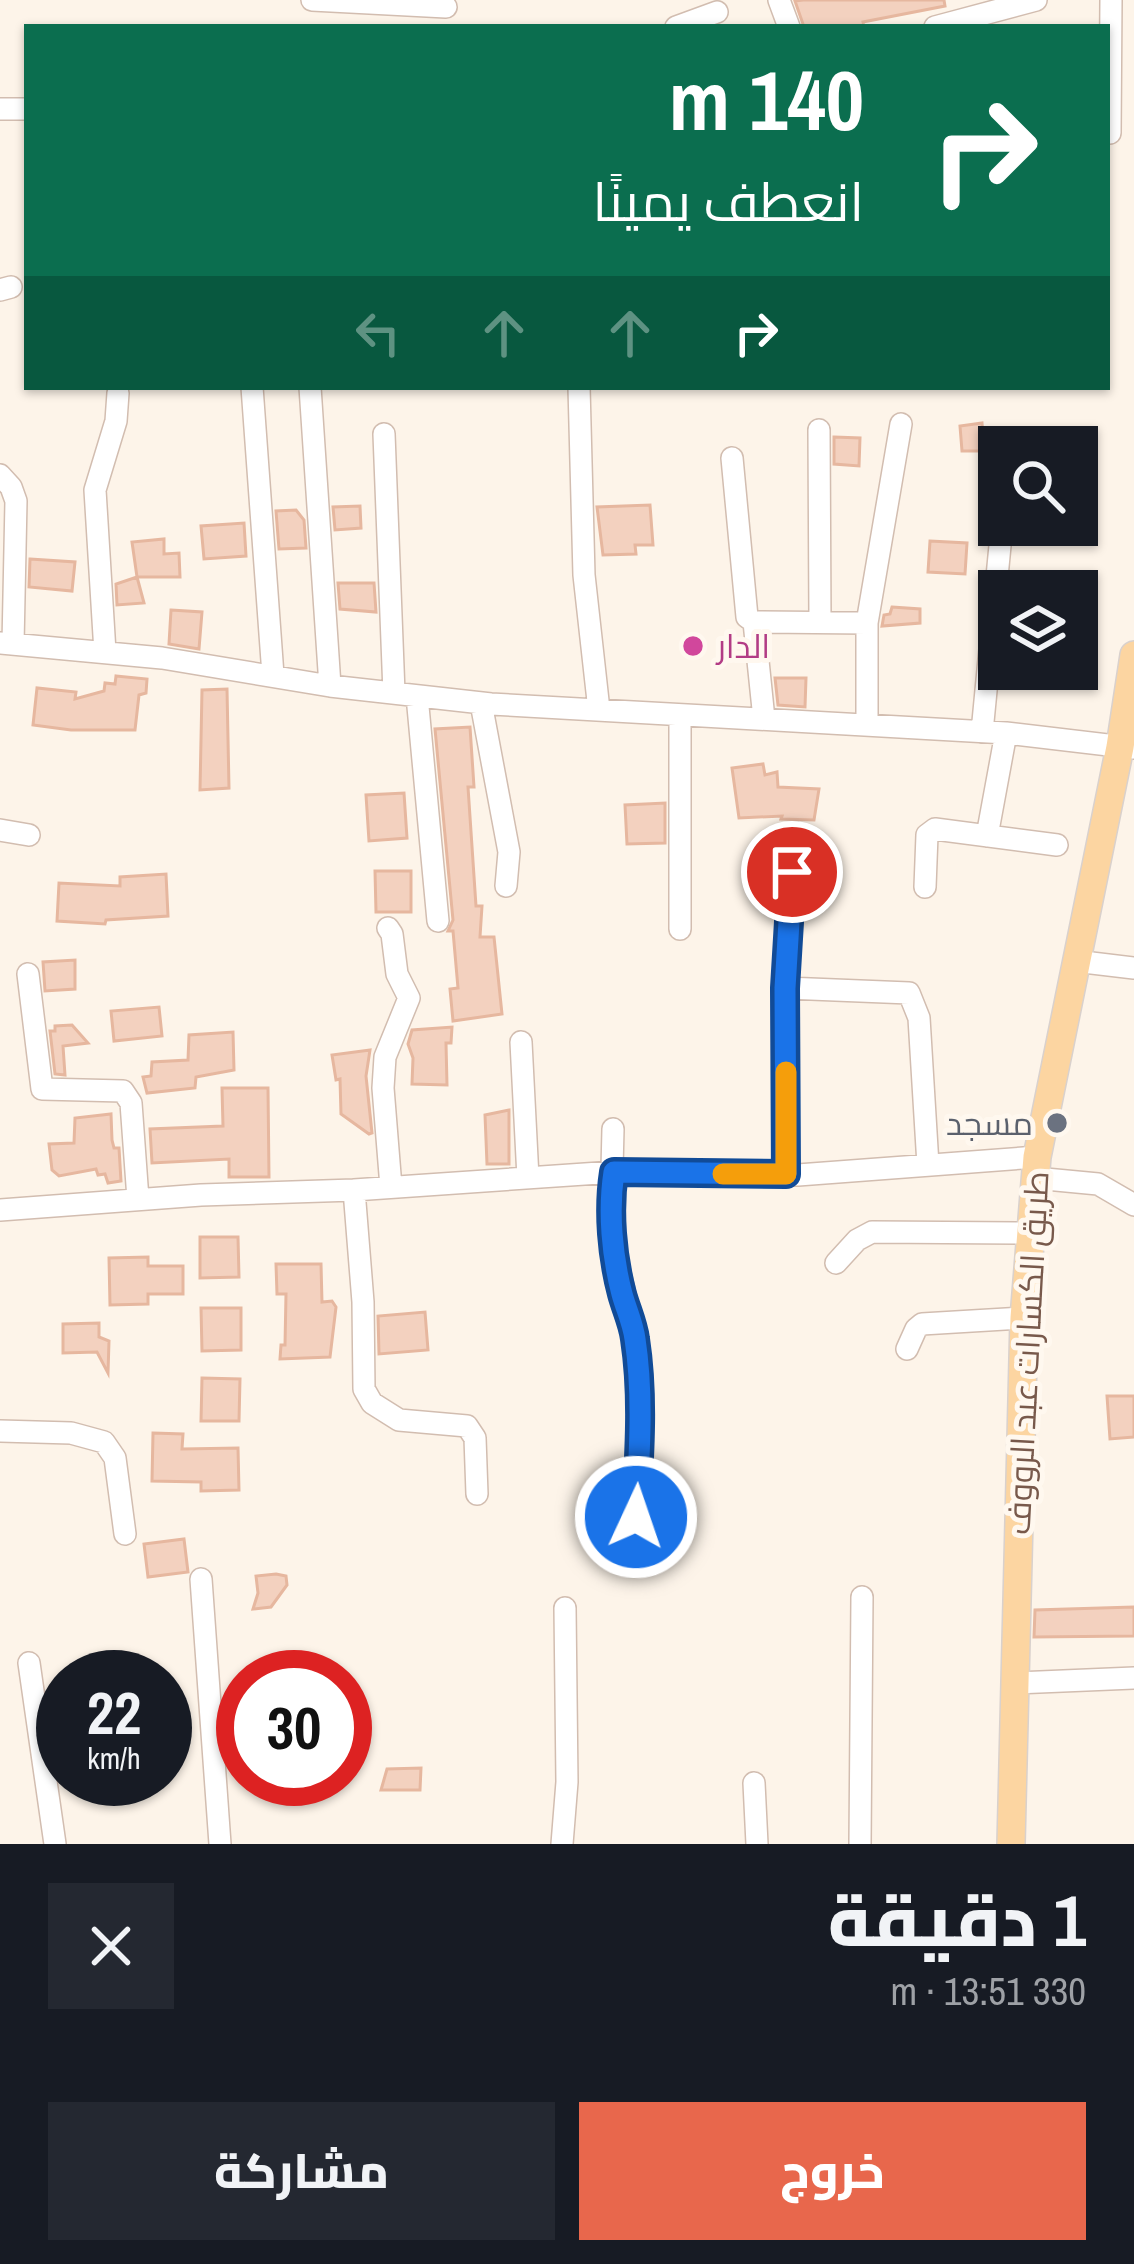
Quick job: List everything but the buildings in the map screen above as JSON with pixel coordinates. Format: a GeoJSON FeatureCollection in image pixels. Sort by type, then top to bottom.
{"type":"FeatureCollection","features":[{"type":"Feature","properties":{"kind":"main road","name":"طريق الكسارات عبد الرووف"},"geometry":{"type":"LineString","coordinates":[[1011,1844],[1029,1233],[1036,1167],[1075,961],[1127,748],[1134,656]]}},
{"type":"Feature","properties":{"kind":"street"},"geometry":{"type":"LineString","coordinates":[[312,0],[447,11]]}},
{"type":"Feature","properties":{"kind":"street"},"geometry":{"type":"LineString","coordinates":[[965,9],[1036,0]]}},
{"type":"Feature","properties":{"kind":"street"},"geometry":{"type":"LineString","coordinates":[[1110,66],[1111,0]]}},
{"type":"Feature","properties":{"kind":"street"},"geometry":{"type":"LineString","coordinates":[[684,24],[718,12]]}},
{"type":"Feature","properties":{"kind":"street"},"geometry":{"type":"LineString","coordinates":[[252,390],[273,675]]}},
{"type":"Feature","properties":{"kind":"street"},"geometry":{"type":"LineString","coordinates":[[310,390],[330,686]]}},
{"type":"Feature","properties":{"kind":"street"},"geometry":{"type":"LineString","coordinates":[[579,390],[584,574],[598,710]]}},
{"type":"Feature","properties":{"kind":"street"},"geometry":{"type":"LineString","coordinates":[[105,652],[95,490],[116,421],[118,393]]}},
{"type":"Feature","properties":{"kind":"street"},"geometry":{"type":"LineString","coordinates":[[867,724],[867,623],[902,424]]}},
{"type":"Feature","properties":{"kind":"street"},"geometry":{"type":"LineString","coordinates":[[819,430],[820,621]]}},
{"type":"Feature","properties":{"kind":"street"},"geometry":{"type":"LineString","coordinates":[[384,434],[405,694],[439,921]]}},
{"type":"Feature","properties":{"kind":"street"},"geometry":{"type":"LineString","coordinates":[[732,458],[747,617],[754,622],[867,623]]}},
{"type":"Feature","properties":{"kind":"street"},"geometry":{"type":"LineString","coordinates":[[0,475],[16,501],[6,643],[481,703],[1006,733],[1127,748]]}},
{"type":"Feature","properties":{"kind":"street"},"geometry":{"type":"LineString","coordinates":[[982,732],[1000,546]]}},
{"type":"Feature","properties":{"kind":"street"},"geometry":{"type":"LineString","coordinates":[[754,622],[764,719]]}},
{"type":"Feature","properties":{"kind":"street"},"geometry":{"type":"LineString","coordinates":[[481,703],[502,800],[509,852],[506,886]]}},
{"type":"Feature","properties":{"kind":"street"},"geometry":{"type":"LineString","coordinates":[[680,715],[680,929]]}},
{"type":"Feature","properties":{"kind":"street"},"geometry":{"type":"LineString","coordinates":[[987,836],[1006,733]]}},
{"type":"Feature","properties":{"kind":"street"},"geometry":{"type":"LineString","coordinates":[[0,830],[28,835]]}},
{"type":"Feature","properties":{"kind":"street"},"geometry":{"type":"LineString","coordinates":[[925,886],[930,831],[1057,844]]}},
{"type":"Feature","properties":{"kind":"street"},"geometry":{"type":"LineString","coordinates":[[786,1174],[785,988],[795,833]]}},
{"type":"Feature","properties":{"kind":"street"},"geometry":{"type":"LineString","coordinates":[[388,928],[397,974],[409,998],[386,1057],[383,1088],[391,1187]]}},
{"type":"Feature","properties":{"kind":"street"},"geometry":{"type":"LineString","coordinates":[[1075,961],[1134,968]]}},
{"type":"Feature","properties":{"kind":"street"},"geometry":{"type":"LineString","coordinates":[[28,974],[42,1089],[112,1088],[128,1097],[138,1199]]}},
{"type":"Feature","properties":{"kind":"street"},"geometry":{"type":"LineString","coordinates":[[785,988],[909,993],[919,1018],[928,1165]]}},
{"type":"Feature","properties":{"kind":"street"},"geometry":{"type":"LineString","coordinates":[[521,1042],[528,1178]]}},
{"type":"Feature","properties":{"kind":"street"},"geometry":{"type":"LineString","coordinates":[[614,1129],[611,1208],[615,1252],[635,1338],[641,1433],[636,1517]]}},
{"type":"Feature","properties":{"kind":"street"},"geometry":{"type":"LineString","coordinates":[[0,1210],[614,1172],[786,1174],[928,1165],[1036,1167],[1098,1184],[1134,1205]]}},
{"type":"Feature","properties":{"kind":"street"},"geometry":{"type":"LineString","coordinates":[[354,1190],[364,1390],[372,1403],[399,1420],[467,1426],[475,1438],[477,1494]]}},
{"type":"Feature","properties":{"kind":"street"},"geometry":{"type":"LineString","coordinates":[[836,1263],[857,1240],[872,1232],[1029,1233]]}},
{"type":"Feature","properties":{"kind":"street"},"geometry":{"type":"LineString","coordinates":[[907,1349],[922,1324],[1024,1318]]}},
{"type":"Feature","properties":{"kind":"street"},"geometry":{"type":"LineString","coordinates":[[0,1431],[71,1433],[104,1442],[115,1458],[125,1534]]}},
{"type":"Feature","properties":{"kind":"street"},"geometry":{"type":"LineString","coordinates":[[201,1579],[220,1844]]}},
{"type":"Feature","properties":{"kind":"street"},"geometry":{"type":"LineString","coordinates":[[860,1844],[862,1597]]}},
{"type":"Feature","properties":{"kind":"street"},"geometry":{"type":"LineString","coordinates":[[562,1844],[567,1782],[565,1608]]}},
{"type":"Feature","properties":{"kind":"street"},"geometry":{"type":"LineString","coordinates":[[29,1663],[55,1844]]}},
{"type":"Feature","properties":{"kind":"street"},"geometry":{"type":"LineString","coordinates":[[1015,1683],[1134,1678]]}},
{"type":"Feature","properties":{"kind":"street"},"geometry":{"type":"LineString","coordinates":[[754,1783],[757,1844]]}},
{"type":"Feature","properties":{"kind":"slow traffic"},"geometry":{"type":"LineString","coordinates":[[723,1174],[786,1174],[786,1072]]}},
{"type":"Feature","properties":{"kind":"place","name":"الدار"},"geometry":{"type":"Point","coordinates":[693,646]}},
{"type":"Feature","properties":{"kind":"place","name":"مسجد"},"geometry":{"type":"Point","coordinates":[1057,1123]}},
{"type":"Feature","properties":{"kind":"route"},"geometry":{"type":"LineString","coordinates":[[636,1517],[641,1433],[635,1338],[615,1252],[614,1172],[786,1174],[785,988],[792,872]]}}]}
